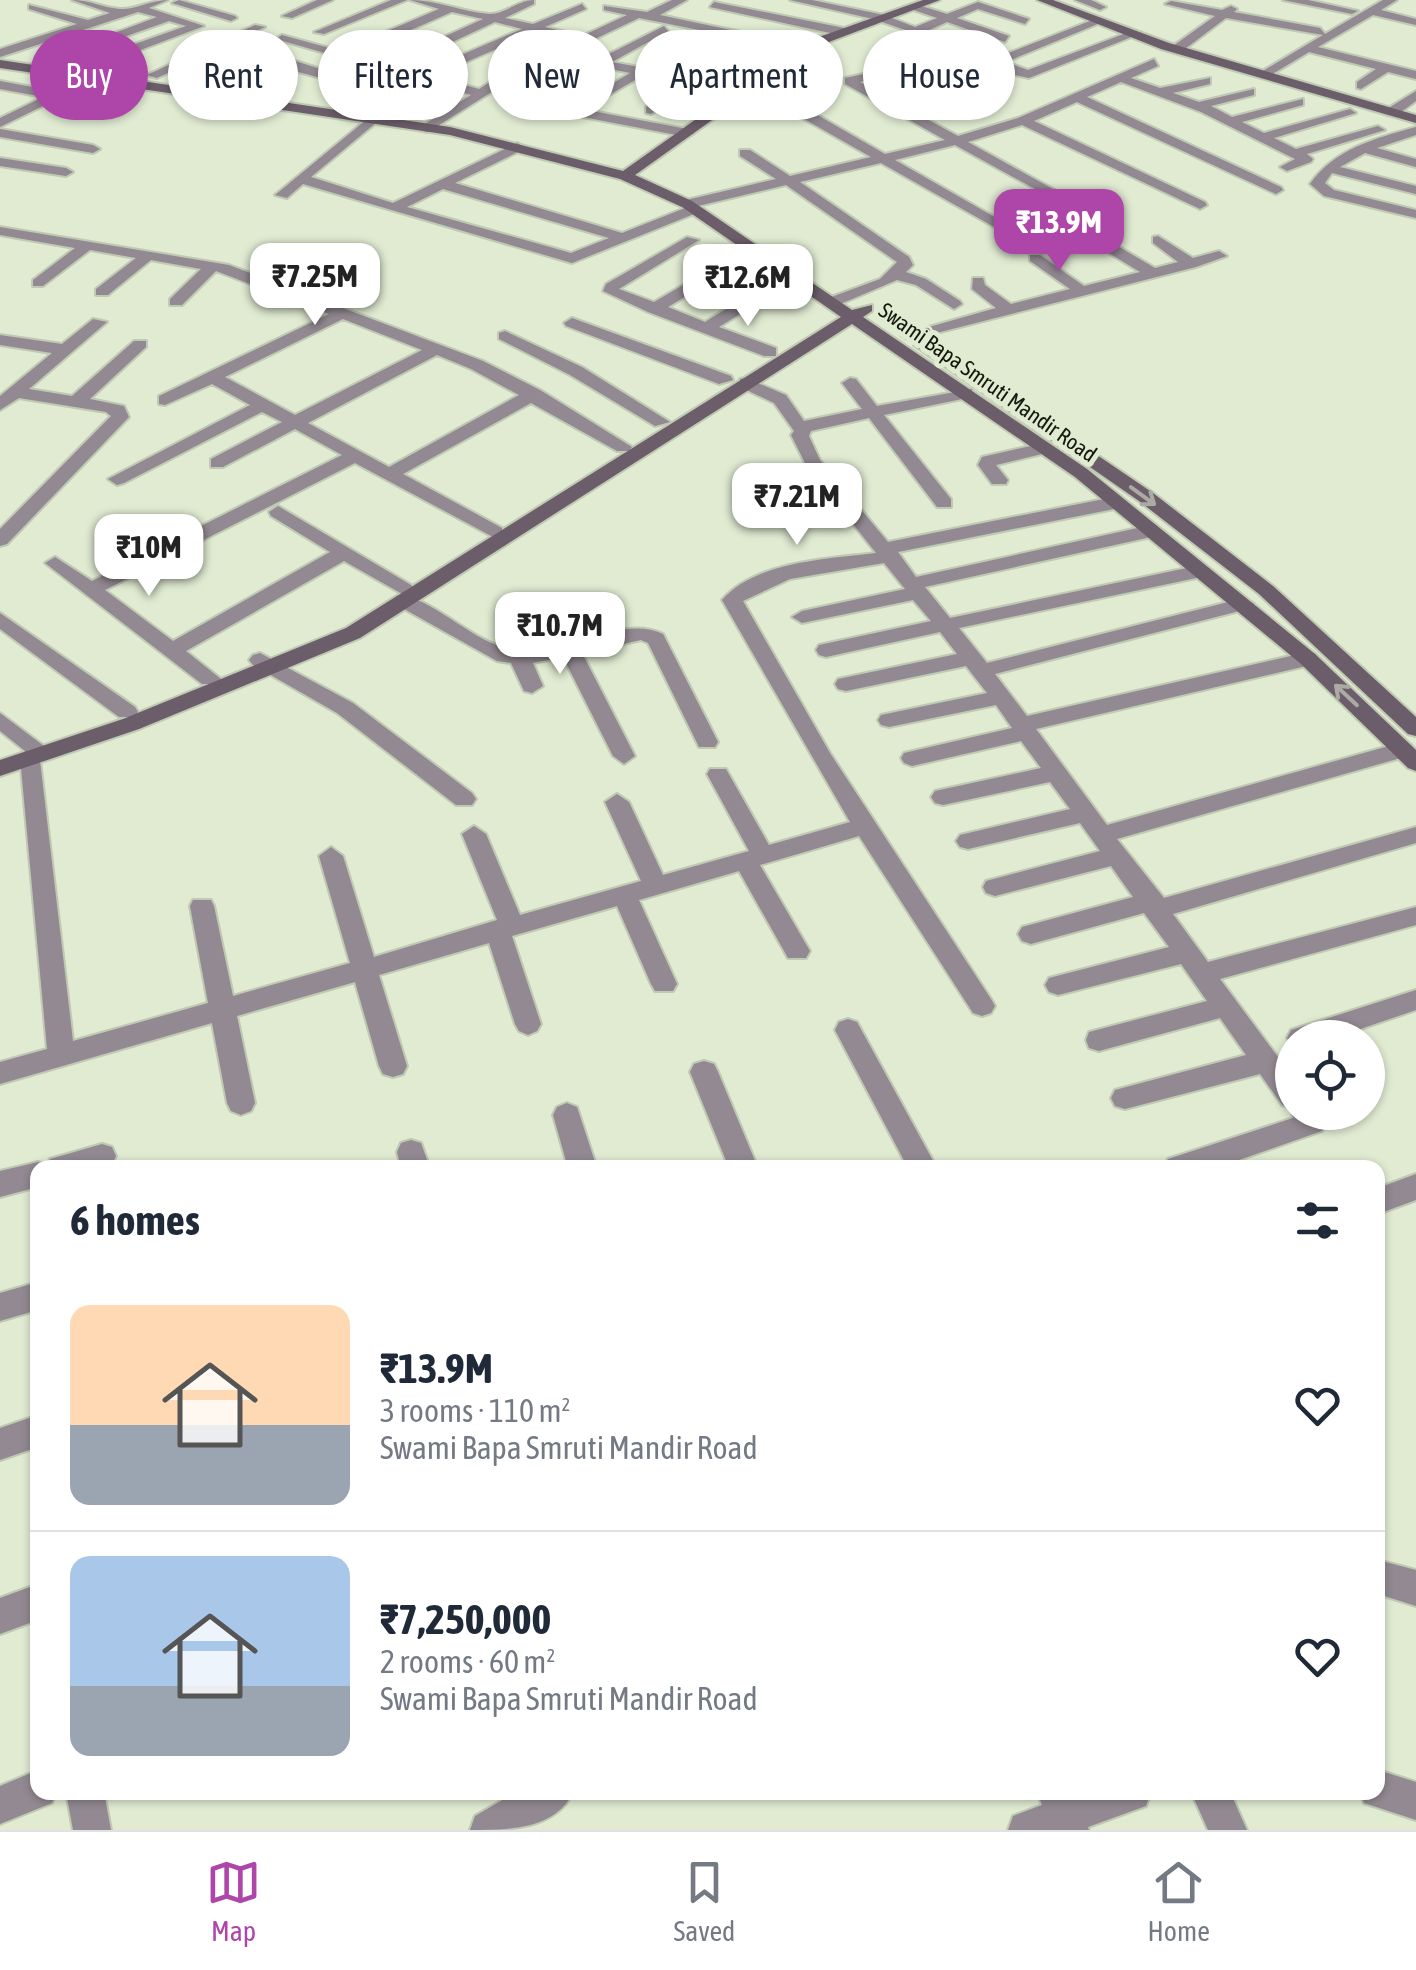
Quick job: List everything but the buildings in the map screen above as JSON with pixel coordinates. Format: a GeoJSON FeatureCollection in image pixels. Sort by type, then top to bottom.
{"type":"FeatureCollection","features":[{"type":"Feature","properties":{"kind":"street"},"geometry":{"type":"LineString","coordinates":[[78,0],[121,13]]}},
{"type":"Feature","properties":{"kind":"street"},"geometry":{"type":"LineString","coordinates":[[0,54],[159,0],[231,18]]}},
{"type":"Feature","properties":{"kind":"street"},"geometry":{"type":"LineString","coordinates":[[288,16],[326,0]]}},
{"type":"Feature","properties":{"kind":"street"},"geometry":{"type":"LineString","coordinates":[[325,30],[400,0]]}},
{"type":"Feature","properties":{"kind":"street"},"geometry":{"type":"LineString","coordinates":[[416,0],[543,30]]}},
{"type":"Feature","properties":{"kind":"street"},"geometry":{"type":"LineString","coordinates":[[402,30],[479,0]]}},
{"type":"Feature","properties":{"kind":"street"},"geometry":{"type":"LineString","coordinates":[[629,0],[609,9],[720,30]]}},
{"type":"Feature","properties":{"kind":"street"},"geometry":{"type":"LineString","coordinates":[[605,30],[681,0]]}},
{"type":"Feature","properties":{"kind":"street"},"geometry":{"type":"LineString","coordinates":[[739,0],[864,25]]}},
{"type":"Feature","properties":{"kind":"street"},"geometry":{"type":"LineString","coordinates":[[796,0],[913,30]]}},
{"type":"Feature","properties":{"kind":"street"},"geometry":{"type":"LineString","coordinates":[[826,6],[840,0]]}},
{"type":"Feature","properties":{"kind":"street"},"geometry":{"type":"LineString","coordinates":[[714,5],[844,32],[934,0]]}},
{"type":"Feature","properties":{"kind":"street"},"geometry":{"type":"LineString","coordinates":[[958,0],[1025,22]]}},
{"type":"Feature","properties":{"kind":"street"},"geometry":{"type":"LineString","coordinates":[[1043,0],[1100,14]]}},
{"type":"Feature","properties":{"kind":"street"},"geometry":{"type":"LineString","coordinates":[[1080,0],[1132,34],[1177,50],[1416,119]]}},
{"type":"Feature","properties":{"kind":"street"},"geometry":{"type":"LineString","coordinates":[[1217,0],[1336,22]]}},
{"type":"Feature","properties":{"kind":"street"},"geometry":{"type":"LineString","coordinates":[[1289,0],[1352,11]]}},
{"type":"Feature","properties":{"kind":"street"},"geometry":{"type":"LineString","coordinates":[[1262,75],[1369,12],[1395,1]]}},
{"type":"Feature","properties":{"kind":"street"},"geometry":{"type":"LineString","coordinates":[[468,30],[530,2]]}},
{"type":"Feature","properties":{"kind":"street"},"geometry":{"type":"LineString","coordinates":[[1177,50],[1241,2]]}},
{"type":"Feature","properties":{"kind":"street"},"geometry":{"type":"LineString","coordinates":[[1171,4],[1320,32]]}},
{"type":"Feature","properties":{"kind":"street"},"geometry":{"type":"LineString","coordinates":[[918,30],[975,5]]}},
{"type":"Feature","properties":{"kind":"street"},"geometry":{"type":"LineString","coordinates":[[33,7],[88,24]]}},
{"type":"Feature","properties":{"kind":"street"},"geometry":{"type":"LineString","coordinates":[[468,57],[582,7]]}},
{"type":"Feature","properties":{"kind":"street"},"geometry":{"type":"LineString","coordinates":[[915,7],[985,30]]}},
{"type":"Feature","properties":{"kind":"street"},"geometry":{"type":"LineString","coordinates":[[138,8],[198,26],[148,44]]}},
{"type":"Feature","properties":{"kind":"street"},"geometry":{"type":"LineString","coordinates":[[690,12],[775,30]]}},
{"type":"Feature","properties":{"kind":"street"},"geometry":{"type":"LineString","coordinates":[[1369,12],[1416,22]]}},
{"type":"Feature","properties":{"kind":"street"},"geometry":{"type":"LineString","coordinates":[[1015,53],[1100,14]]}},
{"type":"Feature","properties":{"kind":"street"},"geometry":{"type":"LineString","coordinates":[[132,30],[170,17]]}},
{"type":"Feature","properties":{"kind":"street"},"geometry":{"type":"LineString","coordinates":[[1193,24],[1226,31]]}},
{"type":"Feature","properties":{"kind":"street"},"geometry":{"type":"LineString","coordinates":[[152,75],[259,27]]}},
{"type":"Feature","properties":{"kind":"street"},"geometry":{"type":"LineString","coordinates":[[615,55],[664,29]]}},
{"type":"Feature","properties":{"kind":"street"},"geometry":{"type":"LineString","coordinates":[[1015,68],[1033,74],[1132,34]]}},
{"type":"Feature","properties":{"kind":"street"},"geometry":{"type":"LineString","coordinates":[[298,44],[478,92]]}},
{"type":"Feature","properties":{"kind":"street"},"geometry":{"type":"LineString","coordinates":[[298,54],[314,48]]}},
{"type":"Feature","properties":{"kind":"street"},"geometry":{"type":"LineString","coordinates":[[1310,49],[1416,75]]}},
{"type":"Feature","properties":{"kind":"street"},"geometry":{"type":"LineString","coordinates":[[0,54],[168,77]]}},
{"type":"Feature","properties":{"kind":"street"},"geometry":{"type":"LineString","coordinates":[[303,177],[312,185],[572,258],[696,205],[1023,121],[1154,63]]}},
{"type":"Feature","properties":{"kind":"street","name":"Swami Bapa Smruti Mandir Road"},"geometry":{"type":"LineString","coordinates":[[0,64],[30,68]]}},
{"type":"Feature","properties":{"kind":"street"},"geometry":{"type":"LineString","coordinates":[[1361,84],[1386,68]]}},
{"type":"Feature","properties":{"kind":"street"},"geometry":{"type":"LineString","coordinates":[[863,78],[850,81],[863,88]]}},
{"type":"Feature","properties":{"kind":"street"},"geometry":{"type":"LineString","coordinates":[[1121,78],[1198,106],[1297,153],[1305,162],[1287,167]]}},
{"type":"Feature","properties":{"kind":"street"},"geometry":{"type":"LineString","coordinates":[[1160,92],[1206,80]]}},
{"type":"Feature","properties":{"kind":"street"},"geometry":{"type":"LineString","coordinates":[[0,85],[30,91]]}},
{"type":"Feature","properties":{"kind":"street","name":"Swami Bapa Smruti Mandir Road"},"geometry":{"type":"LineString","coordinates":[[148,85],[318,111]]}},
{"type":"Feature","properties":{"kind":"street"},"geometry":{"type":"LineString","coordinates":[[433,124],[488,87]]}},
{"type":"Feature","properties":{"kind":"street"},"geometry":{"type":"LineString","coordinates":[[1198,106],[1250,92]]}},
{"type":"Feature","properties":{"kind":"street"},"geometry":{"type":"LineString","coordinates":[[1392,112],[1416,95]]}},
{"type":"Feature","properties":{"kind":"street"},"geometry":{"type":"LineString","coordinates":[[1078,98],[1276,190]]}},
{"type":"Feature","properties":{"kind":"street"},"geometry":{"type":"LineString","coordinates":[[298,99],[433,124],[630,172],[705,120]]}},
{"type":"Feature","properties":{"kind":"street"},"geometry":{"type":"LineString","coordinates":[[1232,122],[1299,102]]}},
{"type":"Feature","properties":{"kind":"street"},"geometry":{"type":"LineString","coordinates":[[3,119],[30,107]]}},
{"type":"Feature","properties":{"kind":"street"},"geometry":{"type":"LineString","coordinates":[[1263,137],[1350,113]]}},
{"type":"Feature","properties":{"kind":"street"},"geometry":{"type":"LineString","coordinates":[[615,119],[687,133]]}},
{"type":"Feature","properties":{"kind":"street"},"geometry":{"type":"LineString","coordinates":[[282,195],[371,120]]}},
{"type":"Feature","properties":{"kind":"street","name":"Swami Bapa Smruti Mandir Road"},"geometry":{"type":"LineString","coordinates":[[384,120],[433,124],[517,148],[630,172],[696,205],[849,305],[1081,473],[1244,604],[1409,757]]}},
{"type":"Feature","properties":{"kind":"street"},"geometry":{"type":"LineString","coordinates":[[816,120],[1034,252],[1082,291]]}},
{"type":"Feature","properties":{"kind":"street"},"geometry":{"type":"LineString","coordinates":[[917,120],[1095,218]]}},
{"type":"Feature","properties":{"kind":"street"},"geometry":{"type":"LineString","coordinates":[[1023,121],[1200,205]]}},
{"type":"Feature","properties":{"kind":"street"},"geometry":{"type":"LineString","coordinates":[[1297,153],[1378,130]]}},
{"type":"Feature","properties":{"kind":"street"},"geometry":{"type":"LineString","coordinates":[[1416,131],[1366,149],[1330,168],[1317,184],[1320,189],[1416,214]]}},
{"type":"Feature","properties":{"kind":"street"},"geometry":{"type":"LineString","coordinates":[[0,133],[93,149]]}},
{"type":"Feature","properties":{"kind":"street"},"geometry":{"type":"LineString","coordinates":[[394,208],[517,148]]}},
{"type":"Feature","properties":{"kind":"street"},"geometry":{"type":"LineString","coordinates":[[1366,149],[1416,163]]}},
{"type":"Feature","properties":{"kind":"street"},"geometry":{"type":"LineString","coordinates":[[0,768],[210,680],[354,633],[495,532],[724,380],[898,275],[905,264],[892,250],[745,154]]}},
{"type":"Feature","properties":{"kind":"street"},"geometry":{"type":"LineString","coordinates":[[0,162],[66,172]]}},
{"type":"Feature","properties":{"kind":"street"},"geometry":{"type":"LineString","coordinates":[[1330,168],[1416,190]]}},
{"type":"Feature","properties":{"kind":"street"},"geometry":{"type":"LineString","coordinates":[[445,184],[508,204],[574,218],[620,237]]}},
{"type":"Feature","properties":{"kind":"street"},"geometry":{"type":"LineString","coordinates":[[0,247],[8,233],[214,265],[438,348],[534,394],[624,447]]}},
{"type":"Feature","properties":{"kind":"street"},"geometry":{"type":"LineString","coordinates":[[692,240],[611,287],[616,295],[770,352]]}},
{"type":"Feature","properties":{"kind":"street"},"geometry":{"type":"LineString","coordinates":[[1158,240],[1191,264]]}},
{"type":"Feature","properties":{"kind":"street"},"geometry":{"type":"LineString","coordinates":[[1100,241],[1153,273]]}},
{"type":"Feature","properties":{"kind":"street"},"geometry":{"type":"LineString","coordinates":[[38,283],[88,245]]}},
{"type":"Feature","properties":{"kind":"street"},"geometry":{"type":"LineString","coordinates":[[102,292],[150,254]]}},
{"type":"Feature","properties":{"kind":"street"},"geometry":{"type":"LineString","coordinates":[[909,336],[1219,256]]}},
{"type":"Feature","properties":{"kind":"street"},"geometry":{"type":"LineString","coordinates":[[654,309],[734,261]]}},
{"type":"Feature","properties":{"kind":"street"},"geometry":{"type":"LineString","coordinates":[[176,302],[214,265]]}},
{"type":"Feature","properties":{"kind":"street"},"geometry":{"type":"LineString","coordinates":[[898,275],[915,280],[954,304]]}},
{"type":"Feature","properties":{"kind":"street"},"geometry":{"type":"LineString","coordinates":[[978,281],[977,286],[1009,310]]}},
{"type":"Feature","properties":{"kind":"street"},"geometry":{"type":"LineString","coordinates":[[706,328],[766,291]]}},
{"type":"Feature","properties":{"kind":"street"},"geometry":{"type":"LineString","coordinates":[[849,305],[909,336],[1146,497],[1266,590],[1416,729]]}},
{"type":"Feature","properties":{"kind":"street"},"geometry":{"type":"LineString","coordinates":[[404,595],[746,382],[849,305]]}},
{"type":"Feature","properties":{"kind":"street"},"geometry":{"type":"LineString","coordinates":[[165,400],[341,314]]}},
{"type":"Feature","properties":{"kind":"street"},"geometry":{"type":"LineString","coordinates":[[5,399],[99,322]]}},
{"type":"Feature","properties":{"kind":"street"},"geometry":{"type":"LineString","coordinates":[[572,324],[724,380]]}},
{"type":"Feature","properties":{"kind":"street"},"geometry":{"type":"LineString","coordinates":[[505,336],[661,422]]}},
{"type":"Feature","properties":{"kind":"street"},"geometry":{"type":"LineString","coordinates":[[0,340],[66,350]]}},
{"type":"Feature","properties":{"kind":"street"},"geometry":{"type":"LineString","coordinates":[[76,402],[140,344]]}},
{"type":"Feature","properties":{"kind":"street"},"geometry":{"type":"LineString","coordinates":[[217,464],[438,348]]}},
{"type":"Feature","properties":{"kind":"street"},"geometry":{"type":"LineString","coordinates":[[212,378],[495,532]]}},
{"type":"Feature","properties":{"kind":"street"},"geometry":{"type":"LineString","coordinates":[[746,382],[780,398],[802,432]]}},
{"type":"Feature","properties":{"kind":"street"},"geometry":{"type":"LineString","coordinates":[[850,384],[944,503]]}},
{"type":"Feature","properties":{"kind":"street"},"geometry":{"type":"LineString","coordinates":[[966,393],[806,426],[800,435],[812,461],[977,665],[1156,905],[1275,1073]]}},
{"type":"Feature","properties":{"kind":"street"},"geometry":{"type":"LineString","coordinates":[[389,474],[534,394]]}},
{"type":"Feature","properties":{"kind":"street"},"geometry":{"type":"LineString","coordinates":[[0,540],[120,416],[118,410],[76,402],[5,399]]}},
{"type":"Feature","properties":{"kind":"street"},"geometry":{"type":"LineString","coordinates":[[118,479],[262,405]]}},
{"type":"Feature","properties":{"kind":"street"},"geometry":{"type":"LineString","coordinates":[[999,480],[988,461],[1044,448]]}},
{"type":"Feature","properties":{"kind":"street"},"geometry":{"type":"LineString","coordinates":[[92,589],[355,456]]}},
{"type":"Feature","properties":{"kind":"street"},"geometry":{"type":"LineString","coordinates":[[982,1006],[864,827],[770,672],[732,600],[746,586],[775,577],[1114,502]]}},
{"type":"Feature","properties":{"kind":"street"},"geometry":{"type":"LineString","coordinates":[[278,512],[504,656],[520,658],[644,633],[656,639],[707,742]]}},
{"type":"Feature","properties":{"kind":"street"},"geometry":{"type":"LineString","coordinates":[[802,617],[1151,530]]}},
{"type":"Feature","properties":{"kind":"street"},"geometry":{"type":"LineString","coordinates":[[172,650],[343,553]]}},
{"type":"Feature","properties":{"kind":"street"},"geometry":{"type":"LineString","coordinates":[[56,564],[210,680]]}},
{"type":"Feature","properties":{"kind":"street"},"geometry":{"type":"LineString","coordinates":[[826,650],[1201,571]]}},
{"type":"Feature","properties":{"kind":"street"},"geometry":{"type":"LineString","coordinates":[[846,684],[977,665],[1244,604]]}},
{"type":"Feature","properties":{"kind":"street"},"geometry":{"type":"LineString","coordinates":[[0,619],[128,712]]}},
{"type":"Feature","properties":{"kind":"street"},"geometry":{"type":"LineString","coordinates":[[570,649],[624,756]]}},
{"type":"Feature","properties":{"kind":"street"},"geometry":{"type":"LineString","coordinates":[[520,658],[532,686]]}},
{"type":"Feature","properties":{"kind":"street"},"geometry":{"type":"LineString","coordinates":[[912,758],[1308,660]]}},
{"type":"Feature","properties":{"kind":"street"},"geometry":{"type":"LineString","coordinates":[[0,756],[32,752],[131,724],[267,662]]}},
{"type":"Feature","properties":{"kind":"street"},"geometry":{"type":"LineString","coordinates":[[267,662],[344,708],[464,799]]}},
{"type":"Feature","properties":{"kind":"street"},"geometry":{"type":"LineString","coordinates":[[889,720],[1000,696]]}},
{"type":"Feature","properties":{"kind":"street"},"geometry":{"type":"LineString","coordinates":[[0,720],[32,752],[61,1056]]}},
{"type":"Feature","properties":{"kind":"street"},"geometry":{"type":"LineString","coordinates":[[1103,835],[1409,757]]}},
{"type":"Feature","properties":{"kind":"street"},"geometry":{"type":"LineString","coordinates":[[943,797],[1056,773]]}},
{"type":"Feature","properties":{"kind":"street"},"geometry":{"type":"LineString","coordinates":[[718,774],[797,950]]}},
{"type":"Feature","properties":{"kind":"street"},"geometry":{"type":"LineString","coordinates":[[616,802],[655,885]]}},
{"type":"Feature","properties":{"kind":"street"},"geometry":{"type":"LineString","coordinates":[[968,841],[1086,813]]}},
{"type":"Feature","properties":{"kind":"street"},"geometry":{"type":"LineString","coordinates":[[0,1073],[864,827]]}},
{"type":"Feature","properties":{"kind":"street"},"geometry":{"type":"LineString","coordinates":[[474,834],[504,927],[528,1024]]}},
{"type":"Feature","properties":{"kind":"street"},"geometry":{"type":"LineString","coordinates":[[1031,934],[1156,905],[1416,835]]}},
{"type":"Feature","properties":{"kind":"street"},"geometry":{"type":"LineString","coordinates":[[995,886],[1118,855]]}},
{"type":"Feature","properties":{"kind":"street"},"geometry":{"type":"LineString","coordinates":[[331,856],[393,1066]]}},
{"type":"Feature","properties":{"kind":"street"},"geometry":{"type":"LineString","coordinates":[[624,894],[664,984]]}},
{"type":"Feature","properties":{"kind":"street"},"geometry":{"type":"LineString","coordinates":[[202,906],[241,1103]]}},
{"type":"Feature","properties":{"kind":"street"},"geometry":{"type":"LineString","coordinates":[[1058,985],[1196,962],[1416,916]]}},
{"type":"Feature","properties":{"kind":"street"},"geometry":{"type":"LineString","coordinates":[[1355,1020],[1416,1000]]}},
{"type":"Feature","properties":{"kind":"street"},"geometry":{"type":"LineString","coordinates":[[1100,1040],[1226,1006]]}},
{"type":"Feature","properties":{"kind":"street"},"geometry":{"type":"LineString","coordinates":[[848,1030],[911,1160]]}},
{"type":"Feature","properties":{"kind":"street"},"geometry":{"type":"LineString","coordinates":[[1125,1098],[1275,1049]]}},
{"type":"Feature","properties":{"kind":"street"},"geometry":{"type":"LineString","coordinates":[[704,1072],[741,1160]]}},
{"type":"Feature","properties":{"kind":"street"},"geometry":{"type":"LineString","coordinates":[[567,1115],[581,1160]]}},
{"type":"Feature","properties":{"kind":"street"},"geometry":{"type":"LineString","coordinates":[[1202,1160],[1291,1130]]}},
{"type":"Feature","properties":{"kind":"street"},"geometry":{"type":"LineString","coordinates":[[88,1160],[102,1156]]}},
{"type":"Feature","properties":{"kind":"street"},"geometry":{"type":"LineString","coordinates":[[0,1184],[30,1176]]}},
{"type":"Feature","properties":{"kind":"street"},"geometry":{"type":"LineString","coordinates":[[1385,1198],[1416,1187]]}},
{"type":"Feature","properties":{"kind":"street"},"geometry":{"type":"LineString","coordinates":[[0,1307],[30,1298]]}},
{"type":"Feature","properties":{"kind":"street"},"geometry":{"type":"LineString","coordinates":[[0,1444],[30,1435]]}},
{"type":"Feature","properties":{"kind":"street"},"geometry":{"type":"LineString","coordinates":[[1385,1578],[1416,1588]]}},
{"type":"Feature","properties":{"kind":"street"},"geometry":{"type":"LineString","coordinates":[[0,1616],[30,1605]]}},
{"type":"Feature","properties":{"kind":"street"},"geometry":{"type":"LineString","coordinates":[[1385,1791],[1416,1802]]}},
{"type":"Feature","properties":{"kind":"street"},"geometry":{"type":"LineString","coordinates":[[0,1805],[30,1792]]}},
{"type":"Feature","properties":{"kind":"street"},"geometry":{"type":"LineString","coordinates":[[86,1800],[92,1830]]}},
{"type":"Feature","properties":{"kind":"street"},"geometry":{"type":"LineString","coordinates":[[490,1830],[541,1800]]}},
{"type":"Feature","properties":{"kind":"street"},"geometry":{"type":"LineString","coordinates":[[1027,1830],[1106,1800]]}},
{"type":"Feature","properties":{"kind":"street"},"geometry":{"type":"LineString","coordinates":[[1214,1800],[1228,1830]]}}]}
